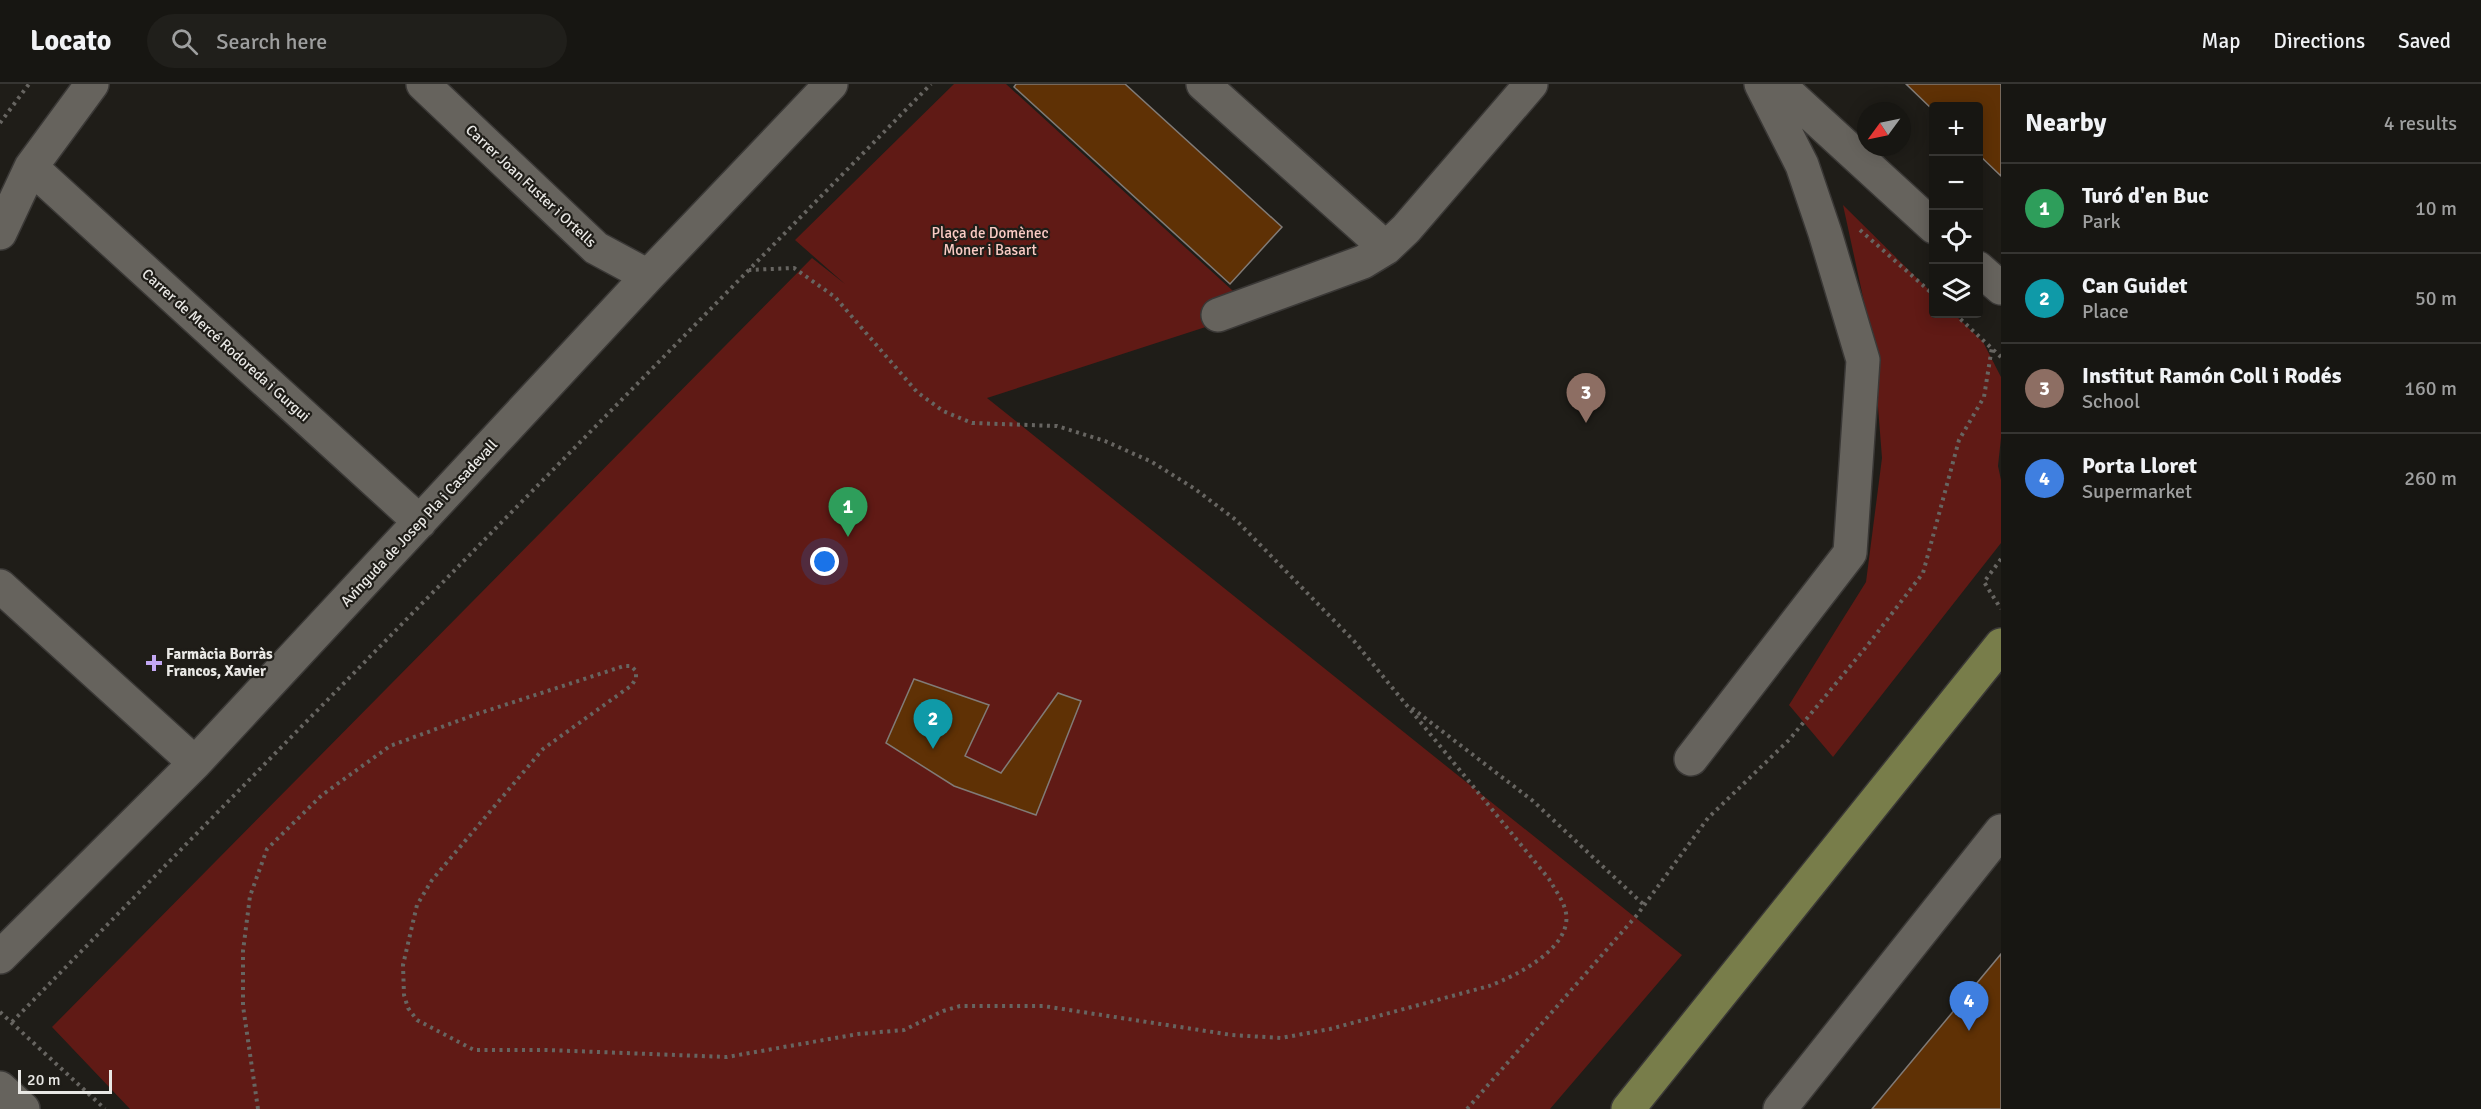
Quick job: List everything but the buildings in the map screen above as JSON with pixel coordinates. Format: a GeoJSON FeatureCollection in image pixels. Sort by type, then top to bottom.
{"type":"FeatureCollection","features":[{"type":"Feature","properties":{"kind":"main road"},"geometry":{"type":"LineString","coordinates":[[1628,1109],[2001,645]]}},
{"type":"Feature","properties":{"kind":"street"},"geometry":{"type":"LineString","coordinates":[[0,233],[31,167],[92,84]]}},
{"type":"Feature","properties":{"kind":"street","name":"Carrer Joan Fuster i Ortells"},"geometry":{"type":"LineString","coordinates":[[423,84],[596,248],[648,276]]}},
{"type":"Feature","properties":{"kind":"street","name":"Avinguda de Josep Pla i Casadevall"},"geometry":{"type":"LineString","coordinates":[[4,945],[195,763],[648,276],[831,84]]}},
{"type":"Feature","properties":{"kind":"street"},"geometry":{"type":"LineString","coordinates":[[1203,84],[1386,248]]}},
{"type":"Feature","properties":{"kind":"street"},"geometry":{"type":"LineString","coordinates":[[1218,315],[1363,262],[1386,248],[1406,229],[1531,84]]}},
{"type":"Feature","properties":{"kind":"street"},"geometry":{"type":"LineString","coordinates":[[1691,759],[1850,553],[1863,360],[1826,233],[1802,165],[1761,84]]}},
{"type":"Feature","properties":{"kind":"street"},"geometry":{"type":"LineString","coordinates":[[1778,84],[1929,222]]}},
{"type":"Feature","properties":{"kind":"street"},"geometry":{"type":"LineString","coordinates":[[1802,165],[1818,145],[1832,134]]}},
{"type":"Feature","properties":{"kind":"street","name":"Carrer de Mercé Rodoreda i Gurgui"},"geometry":{"type":"LineString","coordinates":[[31,167],[420,522]]}},
{"type":"Feature","properties":{"kind":"street"},"geometry":{"type":"LineString","coordinates":[[0,586],[195,763]]}},
{"type":"Feature","properties":{"kind":"street"},"geometry":{"type":"LineString","coordinates":[[1779,1109],[2001,831]]}},
{"type":"Feature","properties":{"kind":"street"},"geometry":{"type":"LineString","coordinates":[[0,1088],[23,1109]]}},
{"type":"Feature","properties":{"kind":"path"},"geometry":{"type":"LineString","coordinates":[[0,123],[29,84]]}},
{"type":"Feature","properties":{"kind":"path"},"geometry":{"type":"LineString","coordinates":[[12,1022],[931,84]]}},
{"type":"Feature","properties":{"kind":"path"},"geometry":{"type":"LineString","coordinates":[[1854,225],[1929,291]]}},
{"type":"Feature","properties":{"kind":"path"},"geometry":{"type":"LineString","coordinates":[[258,1109],[243,1006],[243,951],[250,896],[267,849],[322,795],[390,746],[624,666],[631,666],[636,671],[636,678],[632,685],[543,749],[432,880],[417,905],[404,965],[404,995],[408,1008],[417,1020],[474,1050],[727,1058],[858,1034],[904,1030],[943,1011],[960,1006],[1043,1006],[1232,1035],[1281,1038],[1330,1029],[1439,1001],[1510,978],[1537,961],[1562,936],[1566,920],[1562,901],[1550,879],[1339,624],[1236,520],[1195,489],[1152,462],[1105,441],[1057,426],[972,423],[943,411],[917,392],[835,297],[794,267],[749,270]]}},
{"type":"Feature","properties":{"kind":"path"},"geometry":{"type":"LineString","coordinates":[[1959,318],[2001,357]]}},
{"type":"Feature","properties":{"kind":"path"},"geometry":{"type":"LineString","coordinates":[[1467,1109],[1644,905],[1708,818],[1789,740],[1867,646],[1923,573],[1959,440],[1984,397],[1992,347]]}},
{"type":"Feature","properties":{"kind":"path"},"geometry":{"type":"LineString","coordinates":[[2001,559],[1984,582],[2001,609]]}},
{"type":"Feature","properties":{"kind":"path"},"geometry":{"type":"LineString","coordinates":[[1405,702],[1533,801],[1644,905]]}},
{"type":"Feature","properties":{"kind":"path"},"geometry":{"type":"LineString","coordinates":[[0,1012],[105,1109]]}},
{"type":"Feature","properties":{"kind":"green space","name":"Plaça de Domènec Moner i Basart"},"geometry":{"type":"Polygon","coordinates":[[[954,84],[1006,84],[1255,311],[987,398],[1682,955],[1550,1109],[130,1109],[52,1027],[812,258],[845,284],[795,240],[954,84]]]}},
{"type":"Feature","properties":{"kind":"green space"},"geometry":{"type":"Polygon","coordinates":[[[1843,205],[1929,290],[1929,318],[1958,318],[1983,342],[2001,377],[2001,438],[1998,466],[2001,480],[2001,543],[1833,757],[1789,705],[1866,582],[1882,458],[1873,343],[1843,205]]]}},
{"type":"Feature","properties":{"kind":"place","name":"Institut Ramón Coll i Rodés"},"geometry":{"type":"Point","coordinates":[1586,423]}},
{"type":"Feature","properties":{"kind":"place","name":"Turó d'en Buc"},"geometry":{"type":"Point","coordinates":[848,537]}},
{"type":"Feature","properties":{"kind":"place","name":"Farmàcia Borràs Francos, Xavier"},"geometry":{"type":"Point","coordinates":[154,663]}},
{"type":"Feature","properties":{"kind":"place","name":"Can Guidet"},"geometry":{"type":"Point","coordinates":[933,749]}},
{"type":"Feature","properties":{"kind":"place","name":"Porta Lloret"},"geometry":{"type":"Point","coordinates":[1969,1031]}}]}
